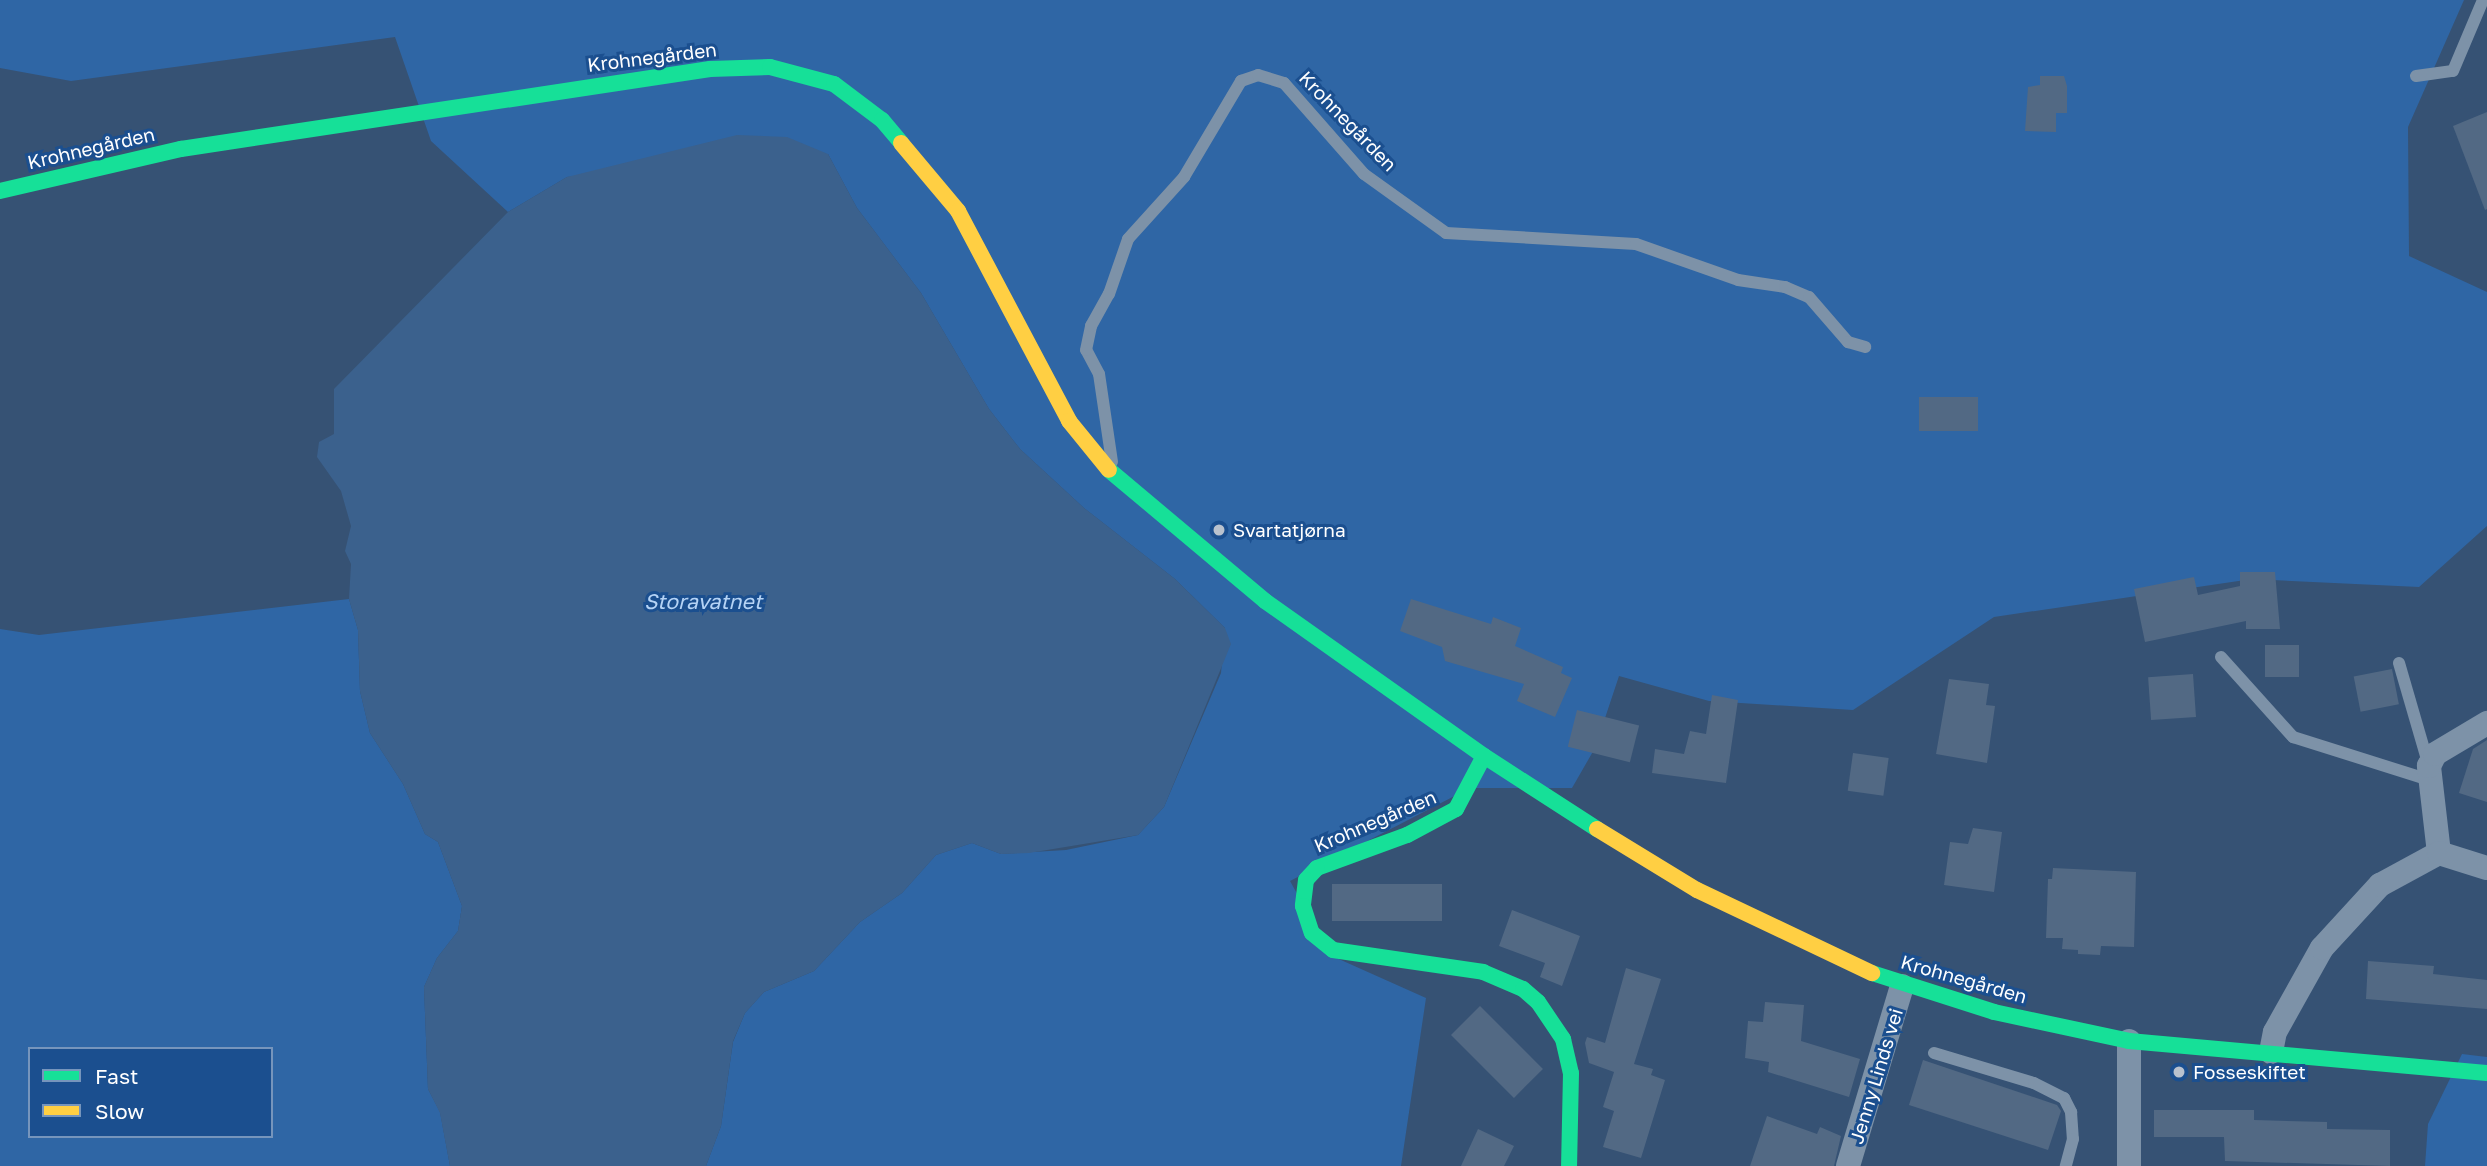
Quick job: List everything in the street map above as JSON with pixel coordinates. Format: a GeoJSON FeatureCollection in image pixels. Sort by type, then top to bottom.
{"type":"FeatureCollection","features":[{"type":"Feature","properties":{"kind":"main road","name":"Krohnegården"},"geometry":{"type":"LineString","coordinates":[[0,191],[181,149],[710,69],[788,69],[834,84],[882,120],[921,163],[958,211],[1069,421],[1111,472],[1265,601],[1484,756],[1697,890],[1902,986],[2068,1030],[2129,1041],[2487,1073]]}},
{"type":"Feature","properties":{"kind":"main road","name":"Krohnegården"},"geometry":{"type":"LineString","coordinates":[[1484,756],[1456,809],[1407,835],[1317,868],[1306,880],[1303,906],[1312,933],[1333,950],[1483,972],[1522,989],[1538,1002],[1563,1039],[1571,1073],[1569,1166]]}},
{"type":"Feature","properties":{"kind":"street"},"geometry":{"type":"LineString","coordinates":[[2439,853],[2440,830],[2429,773],[2435,754],[2487,723]]}},
{"type":"Feature","properties":{"kind":"street"},"geometry":{"type":"LineString","coordinates":[[2271,1052],[2275,1032],[2322,948],[2380,885],[2439,853],[2487,868]]}},
{"type":"Feature","properties":{"kind":"street","name":"Jenny Linds vei"},"geometry":{"type":"LineString","coordinates":[[1848,1166],[1902,986]]}},
{"type":"Feature","properties":{"kind":"street"},"geometry":{"type":"LineString","coordinates":[[2129,1041],[2129,1166]]}},
{"type":"Feature","properties":{"kind":"lane"},"geometry":{"type":"LineString","coordinates":[[2416,76],[2453,71],[2483,0]]}},
{"type":"Feature","properties":{"kind":"lane","name":"Krohnegården"},"geometry":{"type":"LineString","coordinates":[[1111,472],[1112,444],[1102,417],[1099,374],[1086,350],[1091,326],[1109,294],[1128,239],[1184,177],[1241,81],[1258,75],[1284,83],[1364,173],[1446,233],[1636,244],[1738,279],[1785,287],[1809,297],[1848,342],[1865,347]]}},
{"type":"Feature","properties":{"kind":"lane"},"geometry":{"type":"LineString","coordinates":[[2221,657],[2293,737],[2429,773]]}},
{"type":"Feature","properties":{"kind":"lane"},"geometry":{"type":"LineString","coordinates":[[2399,663],[2429,773]]}},
{"type":"Feature","properties":{"kind":"lane"},"geometry":{"type":"LineString","coordinates":[[1934,1053],[2035,1083],[2064,1098],[2071,1112],[2073,1139],[2066,1166]]}},
{"type":"Feature","properties":{"kind":"shaded area"},"geometry":{"type":"Polygon","coordinates":[[[0,0],[2464,0],[2408,127],[2409,256],[2487,292],[2487,526],[2419,587],[2252,579],[1994,617],[1853,710],[1709,701],[1619,676],[1595,748],[1572,788],[1470,788],[1290,881],[1332,956],[1426,998],[1401,1166],[706,1166],[721,1126],[733,1042],[745,1013],[764,992],[814,971],[860,922],[902,893],[936,855],[972,843],[1001,854],[1066,850],[1138,835],[1164,807],[1221,673],[1225,628],[1175,579],[1084,508],[1020,449],[989,409],[921,293],[857,208],[828,154],[567,177],[508,212],[431,141],[395,37],[71,81],[0,68],[0,0]]]}},
{"type":"Feature","properties":{"kind":"shaded area"},"geometry":{"type":"Polygon","coordinates":[[[349,599],[358,630],[360,691],[370,733],[403,784],[425,834],[438,842],[462,906],[458,931],[437,958],[424,987],[428,1089],[440,1112],[450,1166],[0,1166],[0,629],[39,635],[349,599]]]}},
{"type":"Feature","properties":{"kind":"shaded area"},"geometry":{"type":"Polygon","coordinates":[[[2462,1054],[2487,1057],[2487,1166],[2425,1166],[2428,1124],[2462,1054]]]}},
{"type":"Feature","properties":{"kind":"water","name":"Storavatnet"},"geometry":{"type":"Polygon","coordinates":[[[737,135],[787,137],[828,154],[857,208],[921,293],[989,409],[1020,449],[1084,508],[1175,579],[1225,628],[1231,644],[1164,807],[1138,835],[1029,853],[1001,854],[972,843],[936,855],[902,893],[860,922],[814,971],[764,992],[745,1013],[733,1041],[721,1126],[706,1166],[450,1166],[440,1113],[428,1089],[424,987],[437,958],[458,931],[462,906],[438,842],[425,834],[403,784],[370,733],[360,691],[358,630],[349,599],[351,564],[345,551],[351,526],[341,491],[317,457],[319,442],[334,434],[334,389],[508,212],[567,177],[737,135]]]}},
{"type":"Feature","properties":{"kind":"building"},"geometry":{"type":"Polygon","coordinates":[[[2040,76],[2064,76],[2067,86],[2067,113],[2056,113],[2056,132],[2025,131],[2028,87],[2040,85],[2040,76]]]}},
{"type":"Feature","properties":{"kind":"building"},"geometry":{"type":"Polygon","coordinates":[[[2487,112],[2487,209],[2485,210],[2453,126],[2487,112]]]}},
{"type":"Feature","properties":{"kind":"building"},"geometry":{"type":"Polygon","coordinates":[[[1919,397],[1978,397],[1978,431],[1919,431],[1919,397]]]}},
{"type":"Feature","properties":{"kind":"building"},"geometry":{"type":"Polygon","coordinates":[[[2240,572],[2275,572],[2280,629],[2246,629],[2246,621],[2145,642],[2134,589],[2194,577],[2198,595],[2240,586],[2240,572]]]}},
{"type":"Feature","properties":{"kind":"building"},"geometry":{"type":"Polygon","coordinates":[[[1411,599],[1491,624],[1493,617],[1521,628],[1515,646],[1563,667],[1561,673],[1572,678],[1555,717],[1517,701],[1524,684],[1445,661],[1442,647],[1400,631],[1411,599]]]}},
{"type":"Feature","properties":{"kind":"building"},"geometry":{"type":"Polygon","coordinates":[[[2265,645],[2299,645],[2299,677],[2265,677],[2265,645]]]}},
{"type":"Feature","properties":{"kind":"building"},"geometry":{"type":"Polygon","coordinates":[[[2392,669],[2399,704],[2361,712],[2354,676],[2392,669]]]}},
{"type":"Feature","properties":{"kind":"building"},"geometry":{"type":"Polygon","coordinates":[[[2193,674],[2196,717],[2151,720],[2148,677],[2193,674]]]}},
{"type":"Feature","properties":{"kind":"building"},"geometry":{"type":"Polygon","coordinates":[[[1949,679],[1989,684],[1986,705],[1995,706],[1987,763],[1936,754],[1949,679]]]}},
{"type":"Feature","properties":{"kind":"building"},"geometry":{"type":"Polygon","coordinates":[[[1712,695],[1738,700],[1726,783],[1652,773],[1655,749],[1684,754],[1690,731],[1706,734],[1712,695]]]}},
{"type":"Feature","properties":{"kind":"building"},"geometry":{"type":"Polygon","coordinates":[[[1577,710],[1639,725],[1630,762],[1568,747],[1577,710]]]}},
{"type":"Feature","properties":{"kind":"building"},"geometry":{"type":"Polygon","coordinates":[[[2487,740],[2487,802],[2459,793],[2473,749],[2487,740]]]}},
{"type":"Feature","properties":{"kind":"building"},"geometry":{"type":"Polygon","coordinates":[[[1853,753],[1889,758],[1883,796],[1848,791],[1853,753]]]}},
{"type":"Feature","properties":{"kind":"building"},"geometry":{"type":"Polygon","coordinates":[[[1973,828],[2002,832],[1994,892],[1944,885],[1950,842],[1968,844],[1973,828]]]}},
{"type":"Feature","properties":{"kind":"building"},"geometry":{"type":"Polygon","coordinates":[[[2053,868],[2136,872],[2134,947],[2101,946],[2100,955],[2078,954],[2078,950],[2062,949],[2063,938],[2046,938],[2048,879],[2052,879],[2053,868]]]}},
{"type":"Feature","properties":{"kind":"building"},"geometry":{"type":"Polygon","coordinates":[[[1332,884],[1442,884],[1442,921],[1332,921],[1332,884]]]}},
{"type":"Feature","properties":{"kind":"building"},"geometry":{"type":"Polygon","coordinates":[[[1512,910],[1580,936],[1562,986],[1540,977],[1545,963],[1499,946],[1512,910]]]}},
{"type":"Feature","properties":{"kind":"building"},"geometry":{"type":"Polygon","coordinates":[[[2368,961],[2434,966],[2433,974],[2487,980],[2487,1009],[2366,999],[2368,961]]]}},
{"type":"Feature","properties":{"kind":"building"},"geometry":{"type":"Polygon","coordinates":[[[1626,968],[1661,979],[1634,1064],[1653,1069],[1651,1075],[1665,1080],[1641,1158],[1603,1147],[1614,1111],[1603,1107],[1614,1072],[1589,1063],[1585,1043],[1587,1037],[1605,1043],[1626,968]]]}},
{"type":"Feature","properties":{"kind":"building"},"geometry":{"type":"Polygon","coordinates":[[[1765,1002],[1804,1005],[1801,1041],[1860,1059],[1849,1097],[1768,1072],[1769,1062],[1745,1058],[1748,1021],[1763,1022],[1765,1002]]]}},
{"type":"Feature","properties":{"kind":"building"},"geometry":{"type":"Polygon","coordinates":[[[1480,1006],[1543,1069],[1514,1098],[1451,1035],[1480,1006]]]}},
{"type":"Feature","properties":{"kind":"building"},"geometry":{"type":"Polygon","coordinates":[[[1923,1060],[2057,1105],[2061,1111],[2048,1150],[1909,1105],[1923,1060]]]}},
{"type":"Feature","properties":{"kind":"building"},"geometry":{"type":"Polygon","coordinates":[[[2154,1110],[2254,1110],[2254,1120],[2327,1122],[2327,1129],[2390,1130],[2390,1166],[2225,1161],[2224,1137],[2154,1137],[2154,1110]]]}},
{"type":"Feature","properties":{"kind":"building"},"geometry":{"type":"Polygon","coordinates":[[[1767,1116],[1817,1134],[1820,1127],[1841,1136],[1834,1166],[1750,1166],[1767,1116]]]}},
{"type":"Feature","properties":{"kind":"building"},"geometry":{"type":"Polygon","coordinates":[[[1478,1129],[1514,1146],[1504,1166],[1461,1166],[1478,1129]]]}},
{"type":"Feature","properties":{"kind":"traffic: fast"},"geometry":{"type":"LineString","coordinates":[[0,191],[181,149],[710,69],[770,67],[834,84],[882,120],[901,143]]}},
{"type":"Feature","properties":{"kind":"traffic: fast"},"geometry":{"type":"LineString","coordinates":[[1109,470],[1265,601],[1484,756],[1597,829]]}},
{"type":"Feature","properties":{"kind":"traffic: fast"},"geometry":{"type":"LineString","coordinates":[[1484,756],[1456,809],[1407,835],[1317,868],[1306,880],[1303,906],[1312,933],[1333,950],[1483,972],[1523,989],[1538,1002],[1563,1039],[1571,1073],[1569,1166]]}},
{"type":"Feature","properties":{"kind":"traffic: fast"},"geometry":{"type":"LineString","coordinates":[[1872,973],[1994,1012],[2129,1041],[2487,1073]]}},
{"type":"Feature","properties":{"kind":"traffic: slow"},"geometry":{"type":"LineString","coordinates":[[901,143],[958,211],[1069,421],[1109,470]]}},
{"type":"Feature","properties":{"kind":"traffic: slow"},"geometry":{"type":"LineString","coordinates":[[1597,829],[1697,890],[1872,973]]}},
{"type":"Feature","properties":{"kind":"place","name":"Svartatjørna"},"geometry":{"type":"Point","coordinates":[1219,530]}},
{"type":"Feature","properties":{"kind":"place","name":"Fosseskiftet"},"geometry":{"type":"Point","coordinates":[2179,1072]}}]}
